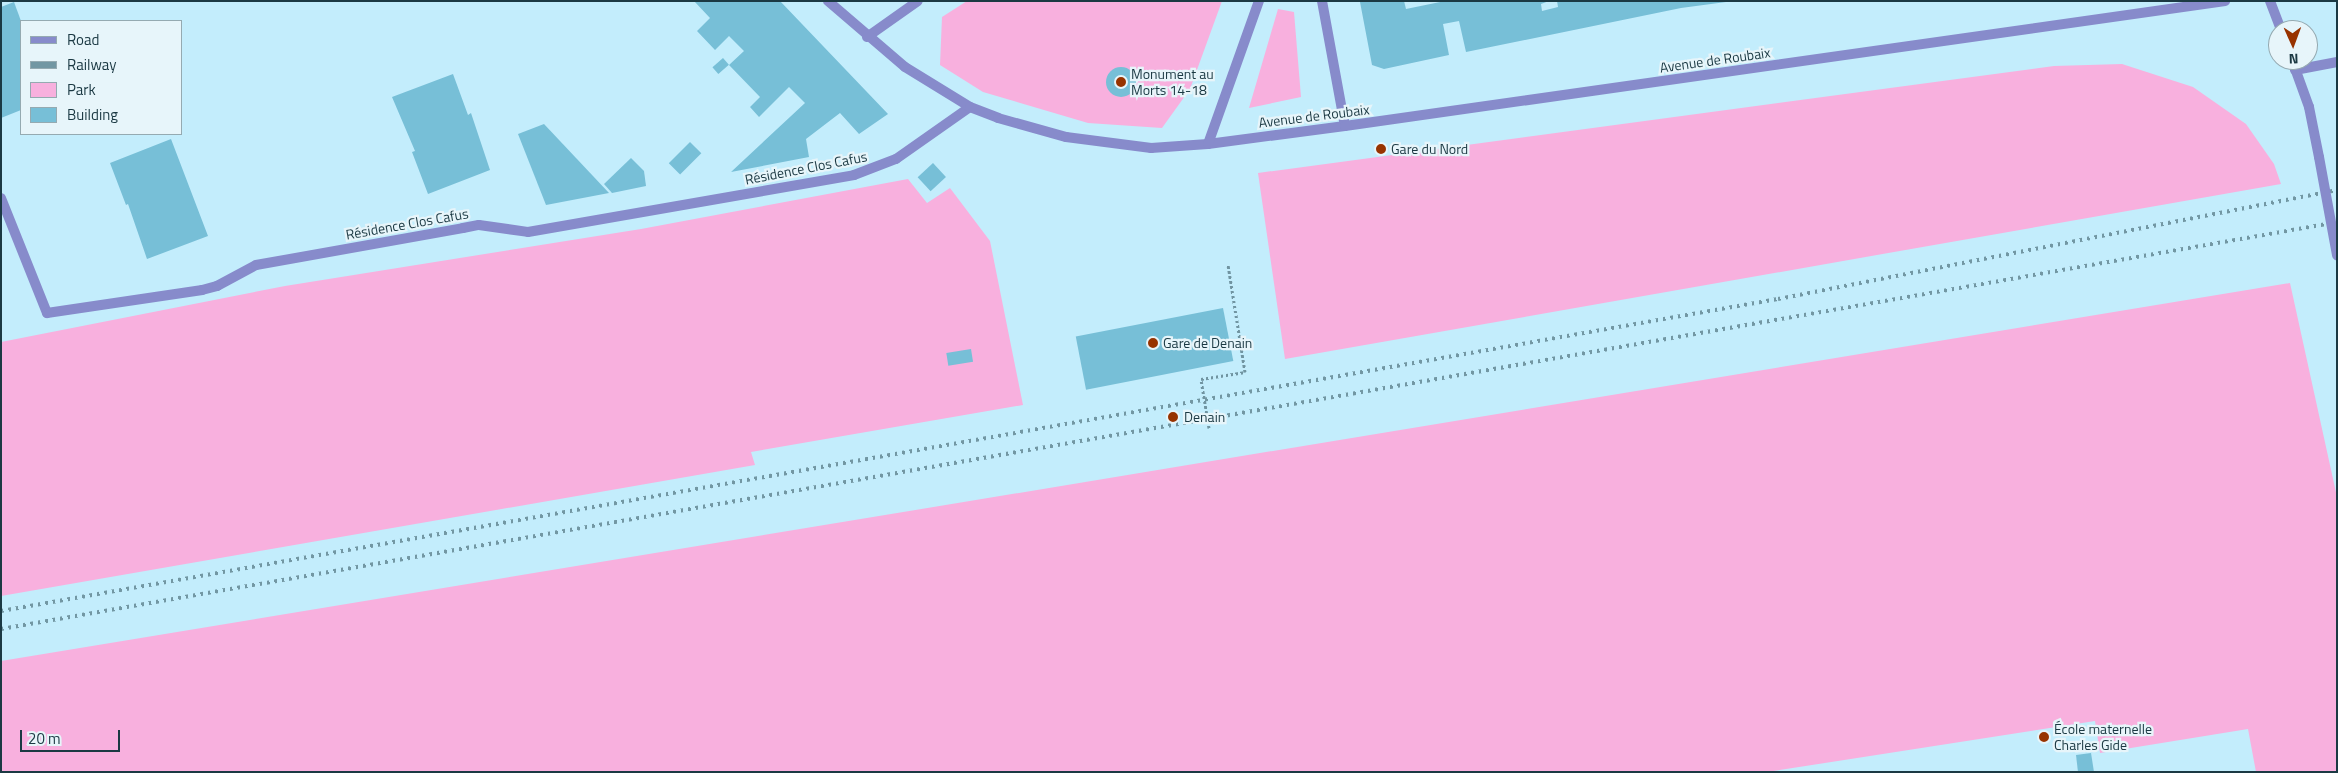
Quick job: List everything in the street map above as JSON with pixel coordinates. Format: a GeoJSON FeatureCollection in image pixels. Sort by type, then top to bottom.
{"type":"FeatureCollection","features":[{"type":"Feature","properties":{"kind":"street","name":"Avenue de Roubaix"},"geometry":{"type":"LineString","coordinates":[[828,1],[867,38],[928,83],[970,106],[1036,130],[1096,144],[1151,148],[1208,144],[1345,126],[2225,1]]}},
{"type":"Feature","properties":{"kind":"street"},"geometry":{"type":"LineString","coordinates":[[867,38],[918,1]]}},
{"type":"Feature","properties":{"kind":"street"},"geometry":{"type":"LineString","coordinates":[[1208,144],[1259,1]]}},
{"type":"Feature","properties":{"kind":"street"},"geometry":{"type":"LineString","coordinates":[[1322,1],[1345,126]]}},
{"type":"Feature","properties":{"kind":"street"},"geometry":{"type":"LineString","coordinates":[[2270,1],[2277,20]]}},
{"type":"Feature","properties":{"kind":"street"},"geometry":{"type":"LineString","coordinates":[[2318,66],[2337,62]]}},
{"type":"Feature","properties":{"kind":"street"},"geometry":{"type":"LineString","coordinates":[[2295,70],[2309,107],[2337,255]]}},
{"type":"Feature","properties":{"kind":"street","name":"Résidence Clos Cafus"},"geometry":{"type":"LineString","coordinates":[[1,198],[47,313],[202,290],[217,286],[256,265],[463,228],[479,226],[528,232],[854,176],[896,159],[970,106]]}},
{"type":"Feature","properties":{"kind":"path"},"geometry":{"type":"LineString","coordinates":[[1209,428],[1201,379],[1245,372],[1228,265]]}},
{"type":"Feature","properties":{"kind":"green space"},"geometry":{"type":"Polygon","coordinates":[[[967,1],[1222,1],[1190,89],[1162,128],[1088,123],[983,92],[940,65],[942,17],[967,1]]]}},
{"type":"Feature","properties":{"kind":"green space"},"geometry":{"type":"Polygon","coordinates":[[[1278,9],[1294,12],[1301,97],[1249,108],[1278,9]]]}},
{"type":"Feature","properties":{"kind":"green space"},"geometry":{"type":"Polygon","coordinates":[[[2122,64],[2193,87],[2246,124],[2274,164],[2281,184],[1285,359],[1258,173],[2054,66],[2122,64]]]}},
{"type":"Feature","properties":{"kind":"green space"},"geometry":{"type":"Polygon","coordinates":[[[908,179],[927,203],[950,188],[990,241],[1023,405],[751,452],[755,465],[1,596],[1,342],[285,286],[641,229],[908,179]]]}},
{"type":"Feature","properties":{"kind":"green space"},"geometry":{"type":"Polygon","coordinates":[[[2290,283],[2337,497],[2337,772],[2256,772],[2248,729],[2100,753],[2095,721],[1767,772],[1,772],[1,661],[2290,283]]]}},
{"type":"Feature","properties":{"kind":"building"},"geometry":{"type":"Polygon","coordinates":[[[694,1],[780,1],[888,114],[859,134],[840,113],[806,139],[809,157],[731,172],[805,103],[789,87],[759,117],[750,107],[760,97],[729,65],[744,51],[729,36],[715,50],[697,31],[710,18],[694,1]]]}},
{"type":"Feature","properties":{"kind":"building"},"geometry":{"type":"Polygon","coordinates":[[[1404,1],[1406,9],[1445,1],[1549,1],[1541,4],[1542,11],[1558,7],[1557,1],[1726,2],[1681,8],[1466,52],[1459,21],[1443,24],[1449,55],[1384,69],[1372,65],[1360,2],[1404,1]]]}},
{"type":"Feature","properties":{"kind":"building"},"geometry":{"type":"Polygon","coordinates":[[[14,2],[21,20],[20,110],[1,118],[1,7],[14,2]]]}},
{"type":"Feature","properties":{"kind":"building"},"geometry":{"type":"Polygon","coordinates":[[[723,58],[729,65],[718,74],[712,67],[723,58]]]}},
{"type":"Feature","properties":{"kind":"building","name":"Monument au Morts 14-18"},"geometry":{"type":"Polygon","coordinates":[[[1121,67],[1127,68],[1135,76],[1135,88],[1127,96],[1121,97],[1115,96],[1107,88],[1106,82],[1107,76],[1115,68],[1121,67]]]}},
{"type":"Feature","properties":{"kind":"building"},"geometry":{"type":"Polygon","coordinates":[[[453,74],[468,115],[471,113],[490,170],[428,194],[412,152],[415,151],[392,97],[453,74]]]}},
{"type":"Feature","properties":{"kind":"building"},"geometry":{"type":"Polygon","coordinates":[[[544,124],[609,193],[546,205],[518,134],[544,124]]]}},
{"type":"Feature","properties":{"kind":"building"},"geometry":{"type":"Polygon","coordinates":[[[171,139],[208,236],[147,259],[128,204],[126,205],[110,163],[171,139]]]}},
{"type":"Feature","properties":{"kind":"building"},"geometry":{"type":"Polygon","coordinates":[[[690,142],[701,153],[680,175],[669,163],[690,142]]]}},
{"type":"Feature","properties":{"kind":"building"},"geometry":{"type":"Polygon","coordinates":[[[631,158],[644,171],[646,186],[612,193],[604,184],[631,158]]]}},
{"type":"Feature","properties":{"kind":"building"},"geometry":{"type":"Polygon","coordinates":[[[933,163],[946,177],[931,191],[918,177],[933,163]]]}},
{"type":"Feature","properties":{"kind":"building","name":"Gare de Denain"},"geometry":{"type":"Polygon","coordinates":[[[1223,308],[1233,361],[1086,390],[1076,337],[1223,308]]]}},
{"type":"Feature","properties":{"kind":"building"},"geometry":{"type":"Polygon","coordinates":[[[971,349],[973,362],[948,366],[946,353],[971,349]]]}},
{"type":"Feature","properties":{"kind":"building"},"geometry":{"type":"Polygon","coordinates":[[[2091,753],[2094,772],[2078,772],[2076,755],[2091,753]]]}},
{"type":"Feature","properties":{"kind":"railway"},"geometry":{"type":"LineString","coordinates":[[1,611],[1778,299],[2337,190]]}},
{"type":"Feature","properties":{"kind":"railway"},"geometry":{"type":"LineString","coordinates":[[1,629],[2337,222]]}},
{"type":"Feature","properties":{"kind":"place","name":"Monument au Morts 14-18"},"geometry":{"type":"Point","coordinates":[1121,82]}},
{"type":"Feature","properties":{"kind":"place","name":"Gare du Nord"},"geometry":{"type":"Point","coordinates":[1381,149]}},
{"type":"Feature","properties":{"kind":"place","name":"Gare de Denain"},"geometry":{"type":"Point","coordinates":[1153,343]}},
{"type":"Feature","properties":{"kind":"place","name":"Denain"},"geometry":{"type":"Point","coordinates":[1173,417]}},
{"type":"Feature","properties":{"kind":"place","name":"École maternelle Charles Gide"},"geometry":{"type":"Point","coordinates":[2044,737]}}]}
